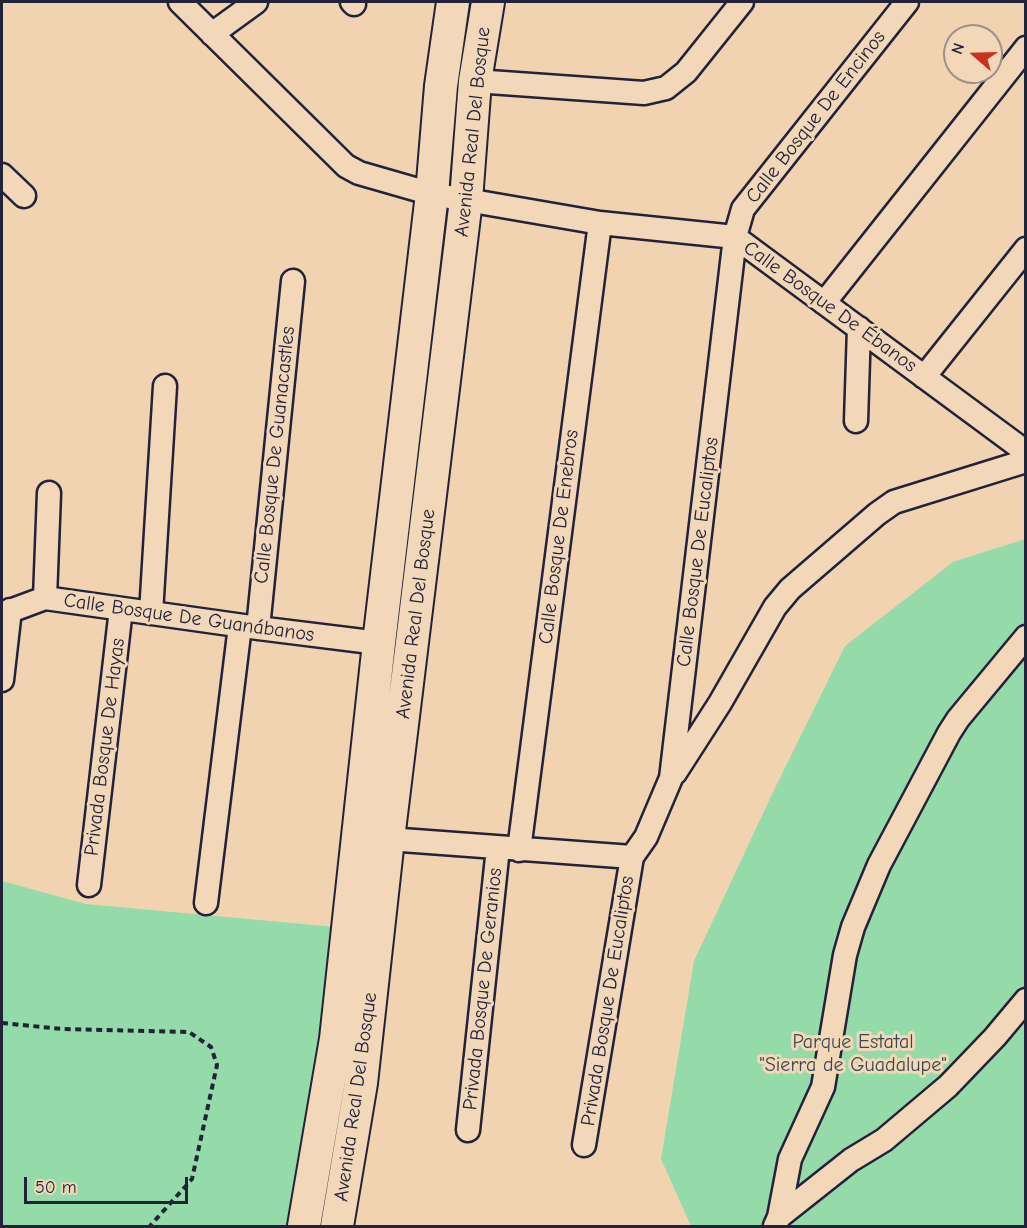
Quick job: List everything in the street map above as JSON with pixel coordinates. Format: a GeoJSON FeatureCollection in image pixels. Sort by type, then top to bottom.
{"type":"FeatureCollection","features":[{"type":"Feature","properties":{"kind":"main road","name":"Avenida Real Del Bosque"},"geometry":{"type":"LineString","coordinates":[[304,1227],[336,1039],[379,642],[432,194],[441,86],[453,2]]}},
{"type":"Feature","properties":{"kind":"main road","name":"Avenida Real Del Bosque"},"geometry":{"type":"LineString","coordinates":[[337,1227],[361,1083],[388,839],[466,200],[475,81],[489,2]]}},
{"type":"Feature","properties":{"kind":"street","name":"Calle Bosque De Ébanos"},"geometry":{"type":"LineString","coordinates":[[180,2],[346,166],[358,173],[432,194],[600,223],[735,237],[1026,452]]}},
{"type":"Feature","properties":{"kind":"street"},"geometry":{"type":"LineString","coordinates":[[212,34],[256,2]]}},
{"type":"Feature","properties":{"kind":"street"},"geometry":{"type":"LineString","coordinates":[[475,81],[644,93],[666,88],[686,72],[742,2]]}},
{"type":"Feature","properties":{"kind":"street","name":"Calle Bosque De Encinos"},"geometry":{"type":"LineString","coordinates":[[735,237],[743,209],[907,2]]}},
{"type":"Feature","properties":{"kind":"street"},"geometry":{"type":"LineString","coordinates":[[824,303],[1026,48]]}},
{"type":"Feature","properties":{"kind":"street"},"geometry":{"type":"LineString","coordinates":[[2,175],[24,196]]}},
{"type":"Feature","properties":{"kind":"street","name":"Calle Bosque De Enebros"},"geometry":{"type":"LineString","coordinates":[[508,849],[600,223]]}},
{"type":"Feature","properties":{"kind":"street","name":"Calle Bosque De Eucaliptos"},"geometry":{"type":"LineString","coordinates":[[632,857],[646,837],[671,778],[735,237]]}},
{"type":"Feature","properties":{"kind":"street"},"geometry":{"type":"LineString","coordinates":[[924,376],[1026,249]]}},
{"type":"Feature","properties":{"kind":"street","name":"Calle Bosque De Guanacastles"},"geometry":{"type":"LineString","coordinates":[[206,903],[249,627],[293,281]]}},
{"type":"Feature","properties":{"kind":"street"},"geometry":{"type":"LineString","coordinates":[[856,421],[859,328]]}},
{"type":"Feature","properties":{"kind":"street"},"geometry":{"type":"LineString","coordinates":[[151,613],[165,386]]}},
{"type":"Feature","properties":{"kind":"street"},"geometry":{"type":"LineString","coordinates":[[671,778],[720,703],[775,607],[790,589],[877,513],[894,502],[1026,461]]}},
{"type":"Feature","properties":{"kind":"street"},"geometry":{"type":"LineString","coordinates":[[45,598],[49,493]]}},
{"type":"Feature","properties":{"kind":"street","name":"Calle Bosque De Guanábanos"},"geometry":{"type":"LineString","coordinates":[[6,612],[45,598],[249,627],[379,642]]}},
{"type":"Feature","properties":{"kind":"street","name":"Privada Bosque De Hayas"},"geometry":{"type":"LineString","coordinates":[[89,885],[121,609]]}},
{"type":"Feature","properties":{"kind":"street"},"geometry":{"type":"LineString","coordinates":[[2,680],[6,612]]}},
{"type":"Feature","properties":{"kind":"street"},"geometry":{"type":"LineString","coordinates":[[777,1222],[790,1159],[823,1087],[845,955],[853,927],[875,875],[954,726],[1026,637]]}},
{"type":"Feature","properties":{"kind":"street"},"geometry":{"type":"LineString","coordinates":[[388,839],[632,857]]}},
{"type":"Feature","properties":{"kind":"street","name":"Privada Bosque De Geranios"},"geometry":{"type":"LineString","coordinates":[[468,1130],[508,849]]}},
{"type":"Feature","properties":{"kind":"street","name":"Privada Bosque De Eucaliptos"},"geometry":{"type":"LineString","coordinates":[[584,1145],[632,857]]}},
{"type":"Feature","properties":{"kind":"street"},"geometry":{"type":"LineString","coordinates":[[777,1222],[851,1160],[884,1140],[948,1086],[995,1037],[1026,999]]}},
{"type":"Feature","properties":{"kind":"path"},"geometry":{"type":"LineString","coordinates":[[2,1023],[62,1029],[189,1032],[211,1047],[217,1065],[192,1179],[150,1227]]}},
{"type":"Feature","properties":{"kind":"green space","name":"Parque Estatal \"Sierra de Guadalupe\""},"geometry":{"type":"Polygon","coordinates":[[[1025,539],[1025,1226],[691,1226],[661,1159],[694,961],[775,788],[845,646],[953,562],[1025,539]]]}},
{"type":"Feature","properties":{"kind":"green space"},"geometry":{"type":"Polygon","coordinates":[[[2,881],[86,904],[357,929],[330,1226],[2,1226],[2,881]]]}}]}
